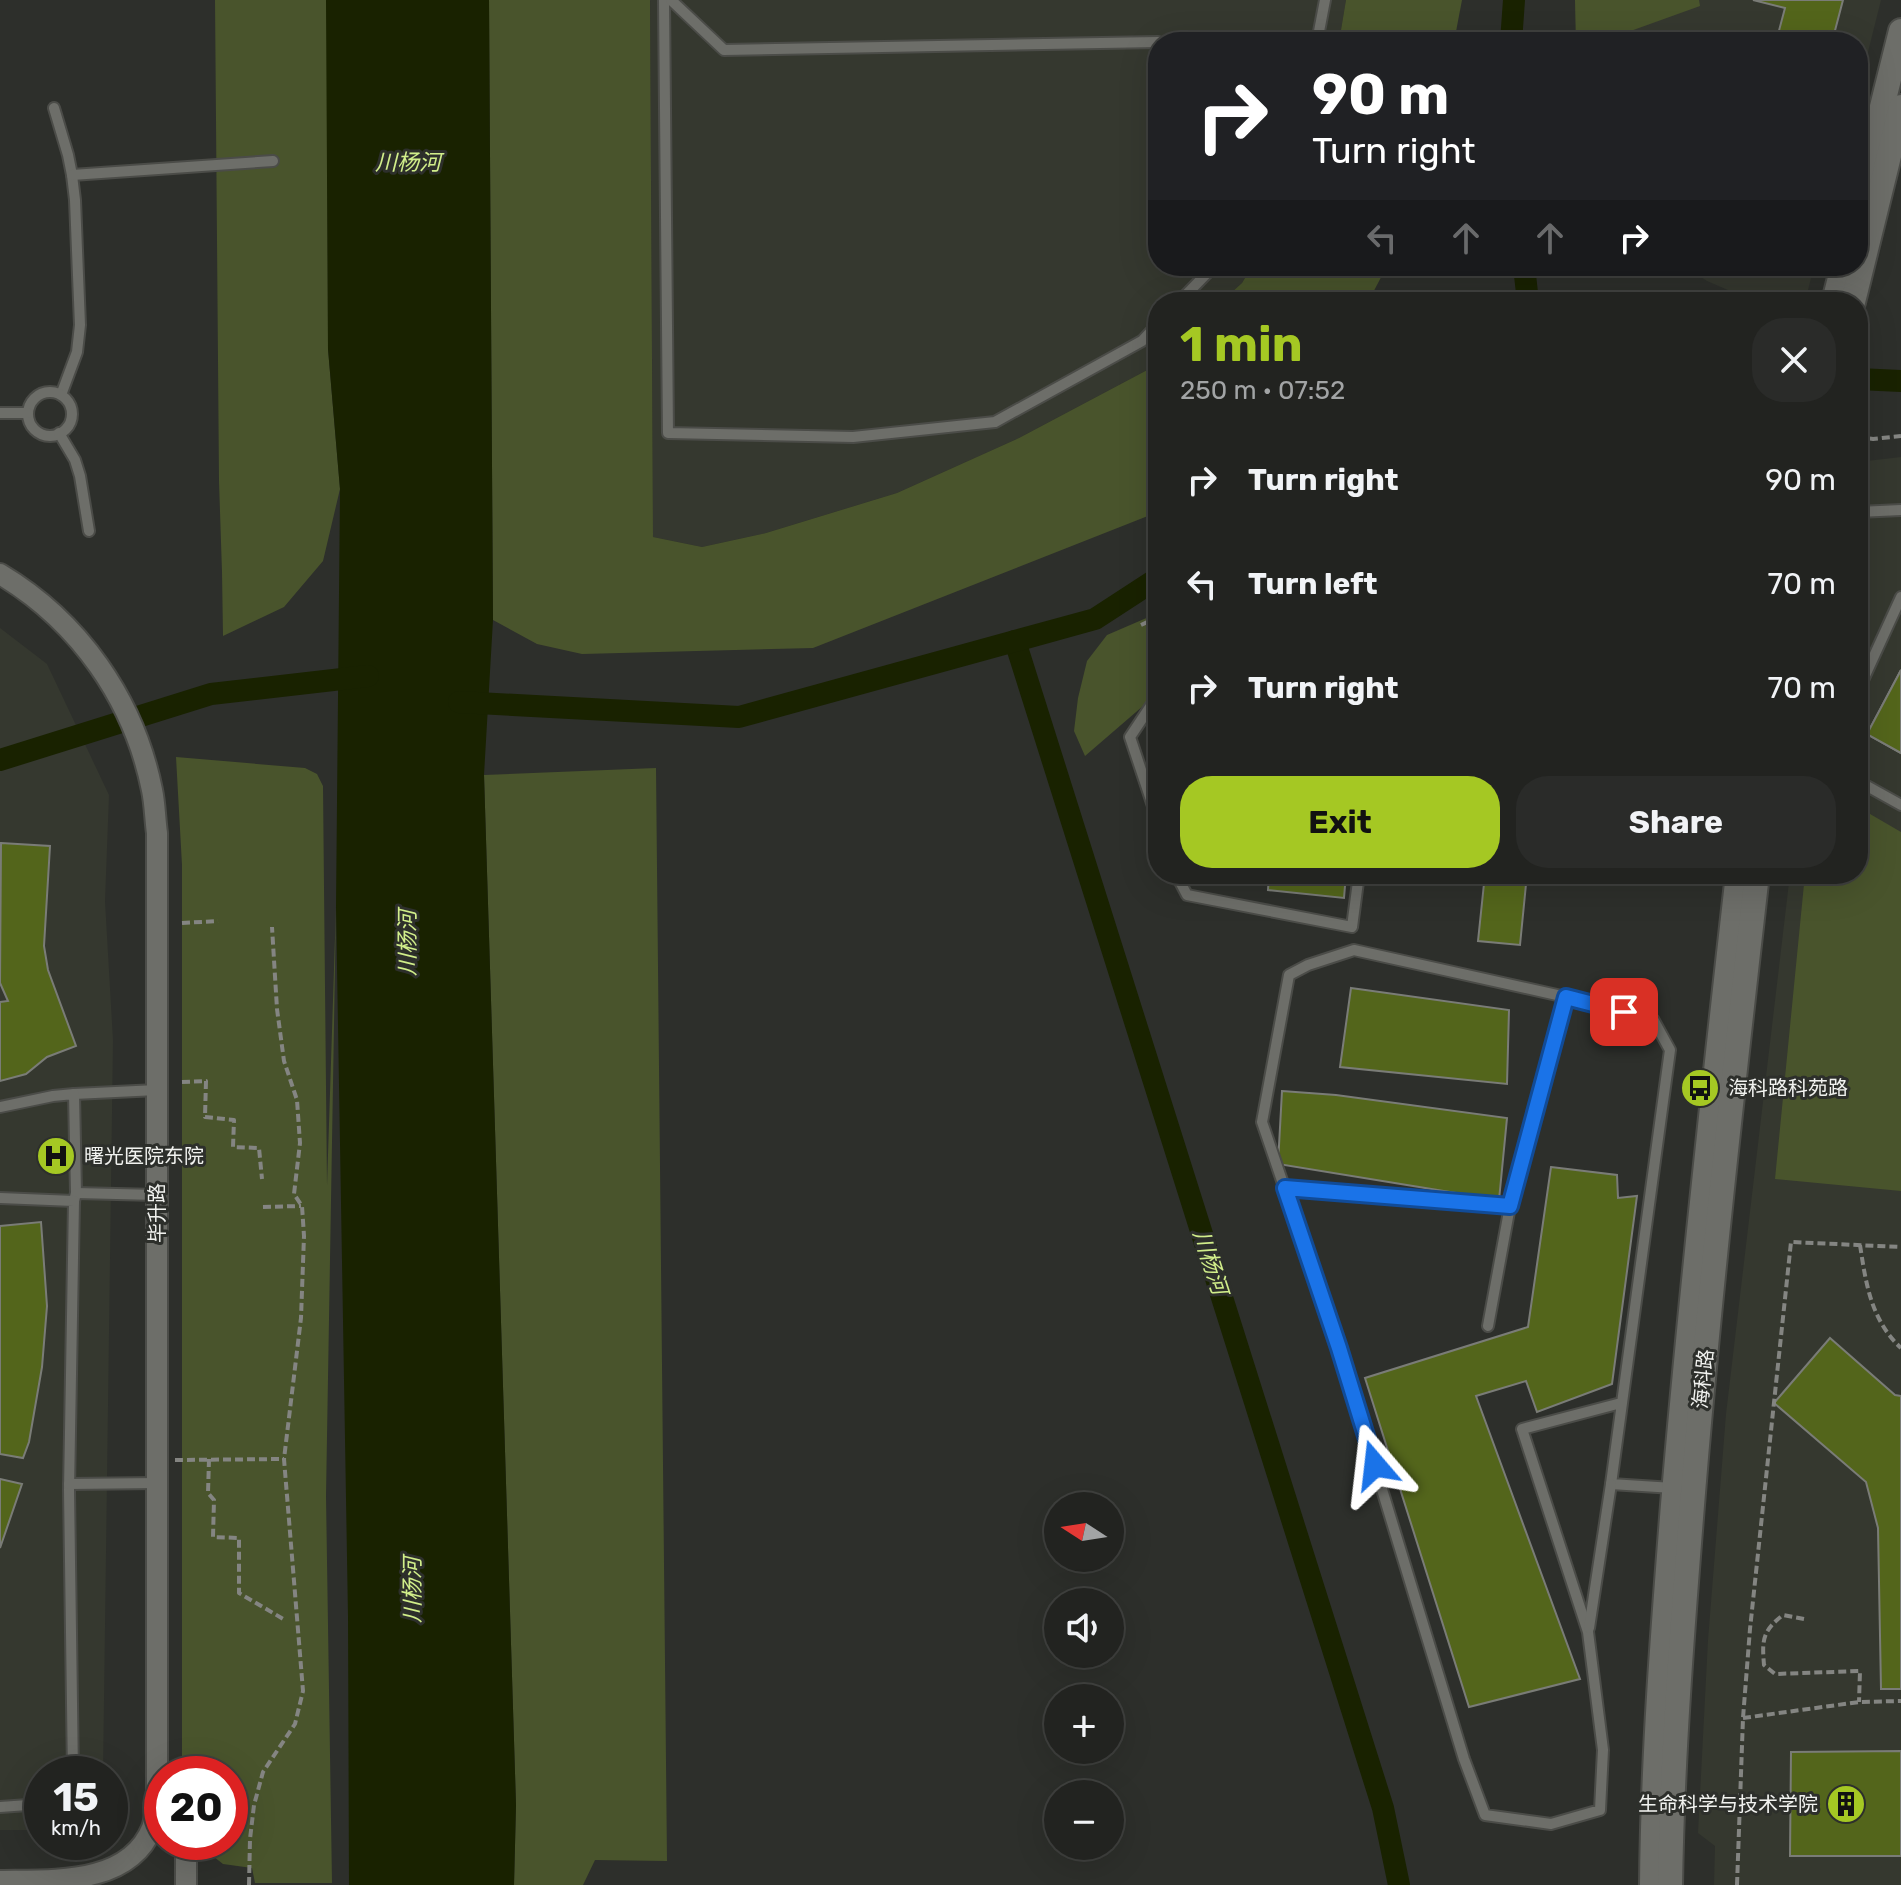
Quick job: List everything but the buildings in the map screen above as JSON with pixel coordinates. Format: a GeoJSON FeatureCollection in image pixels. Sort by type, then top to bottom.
{"type":"FeatureCollection","features":[{"type":"Feature","properties":{"kind":"street"},"geometry":{"type":"LineString","coordinates":[[1868,163],[1901,31]]}},
{"type":"Feature","properties":{"kind":"street"},"geometry":{"type":"LineString","coordinates":[[1868,241],[1901,107]]}},
{"type":"Feature","properties":{"kind":"street","name":"毕升路"},"geometry":{"type":"LineString","coordinates":[[0,574],[51,611],[80,640],[103,670],[126,711],[153,793],[157,833],[160,1756]]}},
{"type":"Feature","properties":{"kind":"street","name":"海科路"},"geometry":{"type":"LineString","coordinates":[[1652,1885],[1662,1644],[1675,1488],[1706,1153],[1737,884]]}},
{"type":"Feature","properties":{"kind":"street","name":"海科路"},"geometry":{"type":"LineString","coordinates":[[1670,1885],[1680,1645],[1696,1451],[1756,884]]}},
{"type":"Feature","properties":{"kind":"street","name":"毕升路"},"geometry":{"type":"LineString","coordinates":[[0,1881],[84,1880],[110,1874],[125,1866],[144,1843]]}},
{"type":"Feature","properties":{"kind":"street"},"geometry":{"type":"LineString","coordinates":[[186,1860],[186,1885]]}},
{"type":"Feature","properties":{"kind":"lane"},"geometry":{"type":"LineString","coordinates":[[664,0],[668,433],[853,437],[995,422],[1142,341],[1148,335]]}},
{"type":"Feature","properties":{"kind":"lane"},"geometry":{"type":"LineString","coordinates":[[671,0],[724,50],[1148,42]]}},
{"type":"Feature","properties":{"kind":"lane"},"geometry":{"type":"LineString","coordinates":[[1319,32],[1325,0]]}},
{"type":"Feature","properties":{"kind":"lane"},"geometry":{"type":"LineString","coordinates":[[54,108],[72,175],[79,340],[61,395]]}},
{"type":"Feature","properties":{"kind":"lane"},"geometry":{"type":"LineString","coordinates":[[72,175],[273,161]]}},
{"type":"Feature","properties":{"kind":"lane"},"geometry":{"type":"LineString","coordinates":[[1189,292],[1204,276]]}},
{"type":"Feature","properties":{"kind":"lane"},"geometry":{"type":"LineString","coordinates":[[44,392],[61,395],[71,408],[69,425],[59,433],[47,436],[39,433],[28,419],[31,403],[44,392]]}},
{"type":"Feature","properties":{"kind":"lane"},"geometry":{"type":"LineString","coordinates":[[0,413],[28,413]]}},
{"type":"Feature","properties":{"kind":"lane"},"geometry":{"type":"LineString","coordinates":[[59,433],[75,460],[80,476],[89,531]]}},
{"type":"Feature","properties":{"kind":"lane"},"geometry":{"type":"LineString","coordinates":[[1868,512],[1901,510]]}},
{"type":"Feature","properties":{"kind":"lane"},"geometry":{"type":"LineString","coordinates":[[1868,669],[1901,597]]}},
{"type":"Feature","properties":{"kind":"lane"},"geometry":{"type":"LineString","coordinates":[[1148,710],[1130,737],[1148,791]]}},
{"type":"Feature","properties":{"kind":"lane"},"geometry":{"type":"LineString","coordinates":[[1868,787],[1901,805]]}},
{"type":"Feature","properties":{"kind":"lane"},"geometry":{"type":"LineString","coordinates":[[1181,884],[1187,895],[1352,927],[1358,884]]}},
{"type":"Feature","properties":{"kind":"lane"},"geometry":{"type":"LineString","coordinates":[[1588,1632],[1611,1484],[1670,1050],[1653,1019],[1354,950],[1308,965],[1289,975],[1262,1122],[1344,1363],[1464,1759],[1485,1815],[1551,1824],[1600,1810],[1603,1750],[1588,1632],[1522,1429],[1621,1403]]}},
{"type":"Feature","properties":{"kind":"lane"},"geometry":{"type":"LineString","coordinates":[[1488,1326],[1510,1206],[1566,997]]}},
{"type":"Feature","properties":{"kind":"lane"},"geometry":{"type":"LineString","coordinates":[[0,1107],[53,1096],[157,1090]]}},
{"type":"Feature","properties":{"kind":"lane"},"geometry":{"type":"LineString","coordinates":[[73,1756],[69,1484],[74,1094]]}},
{"type":"Feature","properties":{"kind":"lane"},"geometry":{"type":"LineString","coordinates":[[1285,1188],[1510,1206]]}},
{"type":"Feature","properties":{"kind":"lane"},"geometry":{"type":"LineString","coordinates":[[0,1198],[157,1195]]}},
{"type":"Feature","properties":{"kind":"lane"},"geometry":{"type":"LineString","coordinates":[[69,1484],[157,1483]]}},
{"type":"Feature","properties":{"kind":"lane"},"geometry":{"type":"LineString","coordinates":[[1611,1484],[1675,1488]]}},
{"type":"Feature","properties":{"kind":"lane"},"geometry":{"type":"LineString","coordinates":[[0,1807],[24,1805]]}},
{"type":"Feature","properties":{"kind":"path"},"geometry":{"type":"LineString","coordinates":[[1868,438],[1901,436]]}},
{"type":"Feature","properties":{"kind":"path"},"geometry":{"type":"LineString","coordinates":[[1141,625],[1148,622]]}},
{"type":"Feature","properties":{"kind":"path"},"geometry":{"type":"LineString","coordinates":[[182,923],[218,921]]}},
{"type":"Feature","properties":{"kind":"path"},"geometry":{"type":"LineString","coordinates":[[249,1885],[254,1805],[263,1772],[295,1724],[303,1691],[284,1459],[301,1318],[304,1236],[302,1206],[294,1194],[300,1143],[297,1100],[284,1061],[278,1022],[272,927]]}},
{"type":"Feature","properties":{"kind":"path"},"geometry":{"type":"LineString","coordinates":[[182,1082],[206,1081],[205,1117],[234,1120],[233,1147],[259,1148],[262,1179]]}},
{"type":"Feature","properties":{"kind":"path"},"geometry":{"type":"LineString","coordinates":[[263,1207],[302,1206]]}},
{"type":"Feature","properties":{"kind":"path"},"geometry":{"type":"LineString","coordinates":[[1737,1885],[1743,1718],[1750,1629],[1791,1242],[1901,1247]]}},
{"type":"Feature","properties":{"kind":"path"},"geometry":{"type":"LineString","coordinates":[[1860,1245],[1866,1283],[1880,1324],[1901,1348]]}},
{"type":"Feature","properties":{"kind":"path"},"geometry":{"type":"LineString","coordinates":[[209,1459],[208,1493],[214,1500],[213,1537],[239,1538],[239,1593],[285,1620]]}},
{"type":"Feature","properties":{"kind":"path"},"geometry":{"type":"LineString","coordinates":[[157,1460],[284,1459]]}},
{"type":"Feature","properties":{"kind":"path"},"geometry":{"type":"LineString","coordinates":[[1804,1619],[1783,1615],[1769,1626],[1763,1646],[1764,1665],[1775,1674],[1860,1671],[1859,1702]]}},
{"type":"Feature","properties":{"kind":"path"},"geometry":{"type":"LineString","coordinates":[[1743,1718],[1859,1702],[1901,1701]]}},
{"type":"Feature","properties":{"kind":"shaded area"},"geometry":{"type":"Polygon","coordinates":[[[215,0],[327,0],[328,349],[340,489],[323,561],[284,607],[223,636],[219,481],[215,0]]]}},
{"type":"Feature","properties":{"kind":"shaded area"},"geometry":{"type":"Polygon","coordinates":[[[489,0],[650,0],[653,537],[702,547],[766,533],[897,493],[1019,438],[1148,370],[1148,516],[813,648],[582,654],[537,644],[493,620],[489,0]]]}},
{"type":"Feature","properties":{"kind":"shaded area"},"geometry":{"type":"Polygon","coordinates":[[[650,0],[1346,0],[1341,32],[1148,32],[1148,276],[1246,276],[1232,292],[1148,292],[1148,370],[1019,438],[897,493],[766,533],[702,547],[653,537],[650,0]]]}},
{"type":"Feature","properties":{"kind":"shaded area"},"geometry":{"type":"Polygon","coordinates":[[[1346,0],[1462,0],[1456,32],[1341,32],[1346,0]]]}},
{"type":"Feature","properties":{"kind":"shaded area"},"geometry":{"type":"Polygon","coordinates":[[[1575,0],[1881,0],[1868,52],[1868,32],[1576,32],[1575,0]]]}},
{"type":"Feature","properties":{"kind":"shaded area"},"geometry":{"type":"Polygon","coordinates":[[[1575,0],[1699,0],[1700,6],[1628,32],[1576,32],[1575,0]]]}},
{"type":"Feature","properties":{"kind":"shaded area"},"geometry":{"type":"Polygon","coordinates":[[[1246,276],[1382,276],[1373,292],[1232,292],[1246,276]]]}},
{"type":"Feature","properties":{"kind":"shaded area"},"geometry":{"type":"Polygon","coordinates":[[[1699,276],[1812,276],[1808,292],[1733,292],[1699,276]]]}},
{"type":"Feature","properties":{"kind":"shaded area"},"geometry":{"type":"Polygon","coordinates":[[[1901,457],[1901,1885],[1714,1885],[1715,1846],[1698,1833],[1708,1640],[1726,1414],[1789,884],[1868,884],[1868,461],[1901,457]]]}},
{"type":"Feature","properties":{"kind":"shaded area"},"geometry":{"type":"Polygon","coordinates":[[[1148,617],[1148,703],[1085,756],[1074,731],[1078,698],[1087,661],[1107,635],[1148,617]]]}},
{"type":"Feature","properties":{"kind":"shaded area","name":"曙光医院东院"},"geometry":{"type":"Polygon","coordinates":[[[0,628],[47,664],[109,795],[105,901],[113,1040],[103,1756],[24,1756],[24,1830],[0,1830],[0,628]]]}},
{"type":"Feature","properties":{"kind":"shaded area"},"geometry":{"type":"Polygon","coordinates":[[[176,757],[305,768],[317,774],[323,786],[327,1186],[336,907],[326,1496],[332,1883],[255,1883],[252,1868],[223,1864],[218,1860],[248,1860],[248,1756],[182,1756],[182,865],[176,757]]]}},
{"type":"Feature","properties":{"kind":"shaded area"},"geometry":{"type":"Polygon","coordinates":[[[656,768],[667,1861],[595,1860],[583,1885],[514,1885],[516,1805],[484,775],[656,768]]]}},
{"type":"Feature","properties":{"kind":"shaded area"},"geometry":{"type":"Polygon","coordinates":[[[1868,813],[1901,832],[1901,1191],[1775,1179],[1804,884],[1868,884],[1868,813]]]}},
{"type":"Feature","properties":{"kind":"water"},"geometry":{"type":"Polygon","coordinates":[[[326,0],[489,0],[493,620],[484,775],[516,1805],[514,1885],[349,1885],[348,1616],[336,907],[340,489],[328,349],[326,0]]]}},
{"type":"Feature","properties":{"kind":"waterway"},"geometry":{"type":"LineString","coordinates":[[1512,32],[1514,0]]}},
{"type":"Feature","properties":{"kind":"waterway"},"geometry":{"type":"LineString","coordinates":[[1525,276],[1527,292]]}},
{"type":"Feature","properties":{"kind":"waterway"},"geometry":{"type":"LineString","coordinates":[[1868,379],[1901,381]]}},
{"type":"Feature","properties":{"kind":"waterway"},"geometry":{"type":"LineString","coordinates":[[459,702],[739,717],[1095,619],[1148,585]]}},
{"type":"Feature","properties":{"kind":"waterway","name":"川杨河"},"geometry":{"type":"LineString","coordinates":[[1015,641],[1383,1808],[1399,1885]]}},
{"type":"Feature","properties":{"kind":"waterway"},"geometry":{"type":"LineString","coordinates":[[0,760],[211,694],[368,676]]}},
{"type":"Feature","properties":{"kind":"place","name":"海科路科苑路"},"geometry":{"type":"Point","coordinates":[1700,1088]}},
{"type":"Feature","properties":{"kind":"place","name":"曙光医院东院"},"geometry":{"type":"Point","coordinates":[56,1156]}},
{"type":"Feature","properties":{"kind":"place","name":"生命科学与技术学院"},"geometry":{"type":"Point","coordinates":[1846,1804]}},
{"type":"Feature","properties":{"kind":"route"},"geometry":{"type":"LineString","coordinates":[[1375,1465],[1285,1188],[1510,1206],[1566,997],[1624,1012]]}}]}
